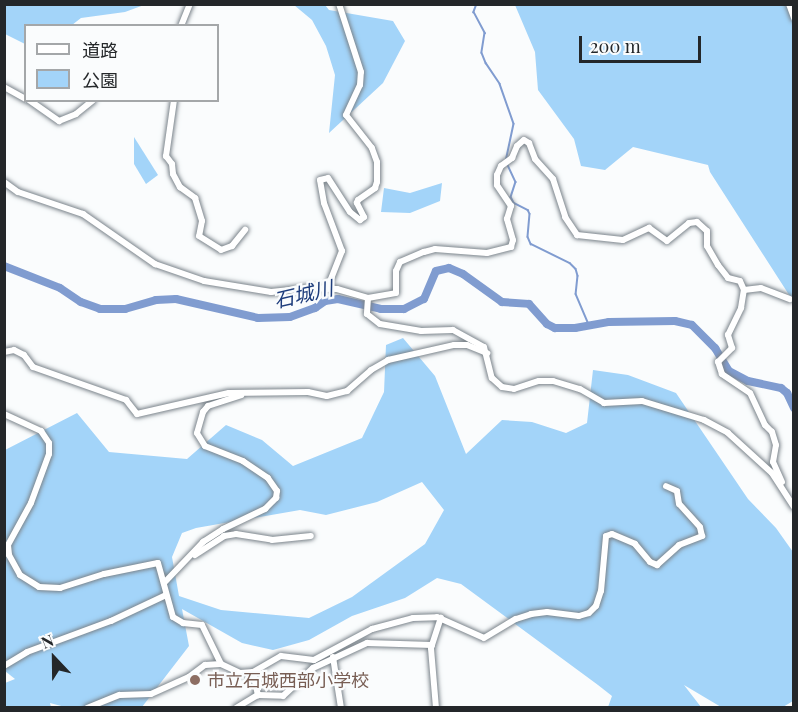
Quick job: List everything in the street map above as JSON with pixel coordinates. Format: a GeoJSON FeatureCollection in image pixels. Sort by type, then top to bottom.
{"type":"FeatureCollection","features":[{"type":"Feature","properties":{"kind":"street"},"geometry":{"type":"LineString","coordinates":[[182,24],[190,4]]}},
{"type":"Feature","properties":{"kind":"street"},"geometry":{"type":"LineString","coordinates":[[327,289],[342,251],[324,204],[320,180],[328,178],[350,212],[360,220],[364,217],[357,203],[360,197],[375,188],[377,182],[377,162],[372,148],[346,115],[360,85],[361,72],[339,4]]}},
{"type":"Feature","properties":{"kind":"street"},"geometry":{"type":"LineString","coordinates":[[789,4],[794,18]]}},
{"type":"Feature","properties":{"kind":"street"},"geometry":{"type":"LineString","coordinates":[[4,87],[24,98]]}},
{"type":"Feature","properties":{"kind":"street"},"geometry":{"type":"LineString","coordinates":[[30,102],[54,119],[63,120],[76,114],[91,102]]}},
{"type":"Feature","properties":{"kind":"street"},"geometry":{"type":"LineString","coordinates":[[174,102],[166,156],[172,164],[172,174],[180,187],[195,198],[202,221],[199,236],[221,250],[232,246],[245,230]]}},
{"type":"Feature","properties":{"kind":"street"},"geometry":{"type":"LineString","coordinates":[[4,182],[18,192],[61,205],[94,219],[121,241],[167,270],[204,281],[250,290],[271,292],[327,289],[356,293],[368,299],[396,293],[396,272],[400,262],[424,252],[435,249],[487,253],[511,247],[513,240],[507,219],[511,206],[496,185],[497,175],[501,166],[512,158],[517,146],[524,140],[529,143],[535,159],[553,179],[566,217],[577,235],[623,240],[649,228],[667,241],[689,223],[698,222],[707,231],[707,246],[718,265],[728,278],[740,281],[744,290],[741,308],[728,335],[732,348],[719,360],[718,366],[722,374],[750,393],[765,425],[772,432],[776,445],[773,462],[782,479],[783,488]]}},
{"type":"Feature","properties":{"kind":"street"},"geometry":{"type":"LineString","coordinates":[[744,290],[761,288],[790,299]]}},
{"type":"Feature","properties":{"kind":"street"},"geometry":{"type":"LineString","coordinates":[[368,299],[367,311],[374,321],[392,327],[421,331],[458,332],[484,347],[492,378],[502,387],[514,389],[539,381],[553,381],[580,389],[604,403],[642,401],[704,420],[728,433],[772,473],[794,507]]}},
{"type":"Feature","properties":{"kind":"street"},"geometry":{"type":"LineString","coordinates":[[4,352],[14,350],[24,355],[33,367],[126,400],[137,414],[229,393],[308,392],[327,396],[347,391],[371,369],[388,360],[454,345],[467,345],[487,353]]}},
{"type":"Feature","properties":{"kind":"street"},"geometry":{"type":"LineString","coordinates":[[164,583],[203,542],[223,528],[265,509],[276,498],[274,484],[268,478],[243,461],[205,446],[197,434],[203,412],[208,405],[252,393]]}},
{"type":"Feature","properties":{"kind":"street"},"geometry":{"type":"LineString","coordinates":[[4,414],[41,431],[49,443],[49,454],[31,503],[8,545],[9,555],[21,575],[39,587],[60,588],[152,562],[158,563],[171,613],[177,621],[196,623],[206,630],[221,664]]}},
{"type":"Feature","properties":{"kind":"street"},"geometry":{"type":"LineString","coordinates":[[87,708],[120,694],[151,694],[189,677],[205,665],[221,664],[240,674],[253,672],[281,656],[314,660],[380,625],[414,618],[441,618],[484,638],[502,626],[531,614],[547,612],[579,616],[589,613],[596,606],[601,591],[606,536],[612,534],[634,544],[650,562],[657,565],[679,545],[702,536],[700,527],[679,504],[677,491],[666,486]]}},
{"type":"Feature","properties":{"kind":"street"},"geometry":{"type":"LineString","coordinates":[[187,560],[224,536],[236,534],[272,540],[311,536]]}},
{"type":"Feature","properties":{"kind":"street"},"geometry":{"type":"LineString","coordinates":[[4,666],[27,652],[111,621],[166,595]]}},
{"type":"Feature","properties":{"kind":"street"},"geometry":{"type":"LineString","coordinates":[[436,708],[431,658],[432,645],[441,618]]}},
{"type":"Feature","properties":{"kind":"street"},"geometry":{"type":"LineString","coordinates":[[236,708],[258,695],[283,696],[306,672],[333,657],[367,643],[432,645]]}},
{"type":"Feature","properties":{"kind":"street"},"geometry":{"type":"LineString","coordinates":[[333,657],[341,708]]}},
{"type":"Feature","properties":{"kind":"street"},"geometry":{"type":"LineString","coordinates":[[253,672],[258,695]]}},
{"type":"Feature","properties":{"kind":"green space"},"geometry":{"type":"Polygon","coordinates":[[[144,4],[125,12],[81,18],[73,24],[24,24],[24,44],[5,34],[4,5],[144,4]]]}},
{"type":"Feature","properties":{"kind":"green space"},"geometry":{"type":"Polygon","coordinates":[[[294,5],[325,5],[329,10],[393,21],[405,41],[383,83],[329,133],[335,75],[326,46],[312,20],[294,5]]]}},
{"type":"Feature","properties":{"kind":"green space"},"geometry":{"type":"Polygon","coordinates":[[[515,5],[793,5],[793,301],[710,172],[708,165],[633,147],[605,170],[581,166],[574,139],[538,90],[535,52],[515,5]]]}},
{"type":"Feature","properties":{"kind":"green space"},"geometry":{"type":"Polygon","coordinates":[[[134,137],[158,175],[146,184],[134,164],[134,137]]]}},
{"type":"Feature","properties":{"kind":"green space"},"geometry":{"type":"Polygon","coordinates":[[[442,183],[440,201],[410,213],[381,212],[384,188],[410,193],[442,183]]]}},
{"type":"Feature","properties":{"kind":"green space"},"geometry":{"type":"Polygon","coordinates":[[[403,338],[435,376],[466,454],[502,420],[532,422],[566,433],[587,423],[593,370],[628,375],[676,393],[748,499],[776,528],[793,552],[793,701],[783,707],[721,707],[684,685],[701,707],[608,707],[612,696],[598,685],[461,584],[437,578],[405,598],[352,616],[309,640],[273,650],[242,643],[182,609],[189,646],[142,707],[65,707],[50,703],[51,707],[5,707],[5,683],[15,679],[5,671],[5,450],[77,413],[109,452],[187,459],[226,425],[262,440],[293,466],[362,438],[384,392],[386,345],[403,338]],[[422,482],[377,502],[326,515],[300,510],[196,528],[182,533],[172,557],[179,596],[221,610],[309,618],[352,597],[425,544],[444,510],[422,482]]]}},
{"type":"Feature","properties":{"kind":"waterway"},"geometry":{"type":"LineString","coordinates":[[477,4],[474,12],[485,33],[482,53],[500,84],[514,124],[507,158]]}},
{"type":"Feature","properties":{"kind":"waterway"},"geometry":{"type":"LineString","coordinates":[[507,163],[516,182],[511,197],[514,203],[528,210],[530,214],[528,237],[531,244],[570,263],[576,269],[578,276],[576,294],[589,324]]}},
{"type":"Feature","properties":{"kind":"waterway","name":"石城川"},"geometry":{"type":"LineString","coordinates":[[4,266],[60,288],[81,302],[100,309],[125,309],[156,300],[176,299],[258,318],[290,317],[315,308],[325,301],[338,299],[381,309],[404,309],[424,299],[436,271],[449,268],[463,274],[502,302],[529,304],[547,324],[555,328],[575,328],[609,322],[675,321],[692,325],[715,348],[729,371],[748,381],[781,388],[787,393],[794,408]]}},
{"type":"Feature","properties":{"kind":"place","name":"市立石城西部小学校"},"geometry":{"type":"Point","coordinates":[195,680]}}]}
